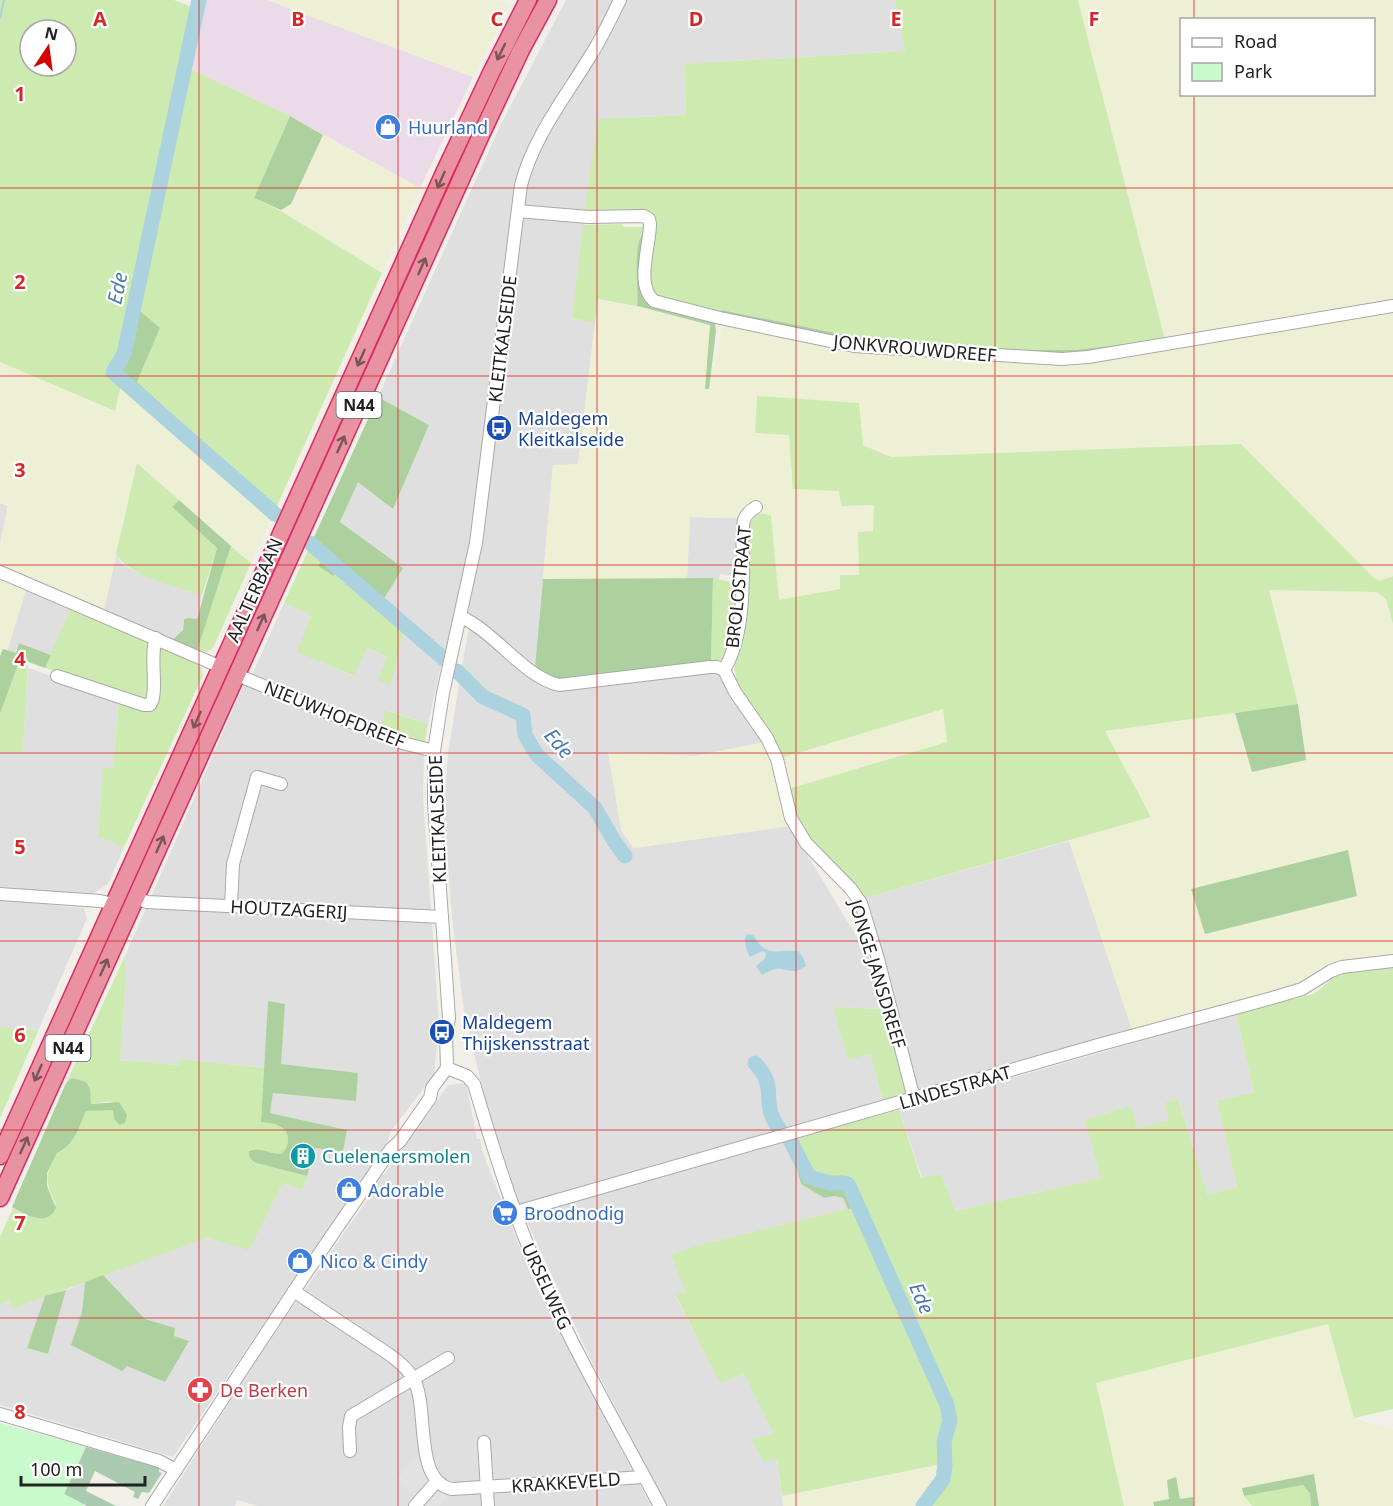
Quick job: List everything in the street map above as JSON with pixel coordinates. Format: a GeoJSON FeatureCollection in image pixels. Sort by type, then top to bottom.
{"type":"FeatureCollection","features":[{"type":"Feature","properties":{"kind":"highway","name":"AALTERBAAN"},"geometry":{"type":"LineString","coordinates":[[0,1156],[444,173],[528,0]]}},
{"type":"Feature","properties":{"kind":"highway","name":"AALTERBAAN"},"geometry":{"type":"LineString","coordinates":[[0,1198],[481,135],[521,50],[548,0]]}},
{"type":"Feature","properties":{"kind":"street","name":"KLEITKALSEIDE"},"geometry":{"type":"LineString","coordinates":[[447,1068],[446,1034],[449,1018],[434,803],[434,751],[443,693],[476,543],[524,173],[533,150],[596,48],[620,0]]}},
{"type":"Feature","properties":{"kind":"street","name":"JONKVROUWDREEF"},"geometry":{"type":"LineString","coordinates":[[518,211],[588,217],[644,216],[651,224],[644,278],[645,288],[648,296],[654,301],[720,318],[854,346],[1071,358],[1393,306]]}},
{"type":"Feature","properties":{"kind":"street","name":"BROLOSTRAAT"},"geometry":{"type":"LineString","coordinates":[[724,670],[731,659],[737,630],[743,575],[744,524],[747,515],[756,507]]}},
{"type":"Feature","properties":{"kind":"street"},"geometry":{"type":"LineString","coordinates":[[0,572],[221,667]]}},
{"type":"Feature","properties":{"kind":"street"},"geometry":{"type":"LineString","coordinates":[[461,617],[474,624],[538,675],[559,685],[710,667],[724,670]]}},
{"type":"Feature","properties":{"kind":"street"},"geometry":{"type":"LineString","coordinates":[[57,676],[150,705],[153,698],[152,654],[156,638]]}},
{"type":"Feature","properties":{"kind":"street","name":"JONGE JANSDREEF"},"geometry":{"type":"LineString","coordinates":[[724,670],[735,692],[772,748],[789,812],[796,826],[812,850],[851,889],[861,903],[914,1099]]}},
{"type":"Feature","properties":{"kind":"street","name":"NIEUWHOFDREEF"},"geometry":{"type":"LineString","coordinates":[[237,675],[399,742],[434,751]]}},
{"type":"Feature","properties":{"kind":"street"},"geometry":{"type":"LineString","coordinates":[[231,906],[233,864],[257,777],[281,784]]}},
{"type":"Feature","properties":{"kind":"street"},"geometry":{"type":"LineString","coordinates":[[0,894],[114,904]]}},
{"type":"Feature","properties":{"kind":"street","name":"HOUTZAGERIJ"},"geometry":{"type":"LineString","coordinates":[[136,898],[147,902],[442,917]]}},
{"type":"Feature","properties":{"kind":"street","name":"LINDESTRAAT"},"geometry":{"type":"LineString","coordinates":[[516,1212],[1098,1045],[1272,998],[1302,989],[1331,970],[1393,960]]}},
{"type":"Feature","properties":{"kind":"street"},"geometry":{"type":"LineString","coordinates":[[152,1506],[294,1291],[391,1149],[400,1141],[430,1098],[432,1088],[447,1068]]}},
{"type":"Feature","properties":{"kind":"street","name":"URSELWEG"},"geometry":{"type":"LineString","coordinates":[[447,1068],[467,1076],[474,1084],[524,1237],[560,1316],[660,1506]]}},
{"type":"Feature","properties":{"kind":"street"},"geometry":{"type":"LineString","coordinates":[[294,1291],[391,1356],[413,1378],[421,1404],[428,1466],[437,1481],[415,1506]]}},
{"type":"Feature","properties":{"kind":"street"},"geometry":{"type":"LineString","coordinates":[[350,1451],[348,1427],[351,1416],[448,1358]]}},
{"type":"Feature","properties":{"kind":"street"},"geometry":{"type":"LineString","coordinates":[[0,1414],[159,1461],[176,1470]]}},
{"type":"Feature","properties":{"kind":"street","name":"KRAKKEVELD"},"geometry":{"type":"LineString","coordinates":[[484,1442],[488,1506]]}},
{"type":"Feature","properties":{"kind":"street","name":"KRAKKEVELD"},"geometry":{"type":"LineString","coordinates":[[437,1481],[452,1489],[644,1477]]}},
{"type":"Feature","properties":{"kind":"shaded area"},"geometry":{"type":"Polygon","coordinates":[[[193,0],[267,0],[473,77],[420,188],[290,116],[180,64],[193,0]]]}},
{"type":"Feature","properties":{"kind":"shaded area"},"geometry":{"type":"Polygon","coordinates":[[[566,0],[895,0],[905,51],[684,64],[686,115],[598,119],[572,318],[595,323],[578,465],[553,465],[535,667],[457,605],[444,656],[382,602],[402,568],[340,522],[358,481],[393,509],[429,425],[378,397],[500,126],[566,0]]]}},
{"type":"Feature","properties":{"kind":"shaded area"},"geometry":{"type":"Polygon","coordinates":[[[0,503],[8,505],[0,545],[0,503]]]}},
{"type":"Feature","properties":{"kind":"shaded area"},"geometry":{"type":"Polygon","coordinates":[[[690,517],[740,518],[739,577],[720,574],[719,579],[687,578],[690,517]]]}},
{"type":"Feature","properties":{"kind":"shaded area"},"geometry":{"type":"Polygon","coordinates":[[[116,554],[122,564],[136,572],[202,595],[197,620],[188,618],[183,622],[183,629],[172,640],[104,610],[116,554]]]}},
{"type":"Feature","properties":{"kind":"shaded area"},"geometry":{"type":"Polygon","coordinates":[[[26,590],[70,608],[51,655],[19,643],[16,653],[7,651],[26,590]]]}},
{"type":"Feature","properties":{"kind":"shaded area"},"geometry":{"type":"Polygon","coordinates":[[[284,603],[311,615],[298,652],[353,676],[366,648],[387,657],[391,685],[405,627],[442,661],[428,724],[386,710],[380,732],[251,677],[284,603]]]}},
{"type":"Feature","properties":{"kind":"shaded area"},"geometry":{"type":"Polygon","coordinates":[[[469,628],[540,681],[718,671],[765,742],[695,756],[608,752],[633,848],[790,826],[873,964],[886,1009],[834,1007],[870,1054],[884,1104],[520,1206],[487,1108],[464,1011],[452,918],[444,810],[448,754],[460,677],[481,699],[520,716],[520,734],[537,760],[592,807],[619,846],[597,804],[543,757],[528,734],[528,718],[520,709],[485,695],[461,670],[469,628]]]}},
{"type":"Feature","properties":{"kind":"shaded area"},"geometry":{"type":"Polygon","coordinates":[[[28,668],[119,699],[113,768],[104,767],[98,835],[124,847],[108,884],[91,895],[0,887],[0,752],[23,751],[28,668]]]}},
{"type":"Feature","properties":{"kind":"shaded area"},"geometry":{"type":"Polygon","coordinates":[[[245,682],[391,745],[424,755],[423,797],[439,1022],[434,1075],[391,1131],[387,1143],[173,1457],[0,1405],[0,1304],[9,1301],[14,1308],[45,1296],[27,1348],[48,1354],[66,1290],[85,1282],[82,1312],[72,1345],[127,1365],[173,1335],[175,1329],[145,1319],[103,1275],[207,1238],[249,1249],[283,1183],[302,1190],[315,1148],[343,1152],[347,1130],[270,1113],[273,1092],[356,1101],[357,1073],[280,1064],[285,1004],[268,1001],[265,1068],[181,1059],[180,1065],[120,1060],[126,981],[125,956],[245,682]]]}},
{"type":"Feature","properties":{"kind":"shaded area"},"geometry":{"type":"Polygon","coordinates":[[[1069,841],[1133,1032],[918,1093],[865,898],[1069,841]]]}},
{"type":"Feature","properties":{"kind":"shaded area"},"geometry":{"type":"Polygon","coordinates":[[[0,900],[84,908],[87,918],[38,1031],[0,1027],[0,900]]]}},
{"type":"Feature","properties":{"kind":"shaded area"},"geometry":{"type":"Polygon","coordinates":[[[1236,1014],[1254,1092],[1217,1101],[1237,1187],[1208,1195],[1178,1099],[1169,1120],[1137,1128],[1130,1106],[1102,1178],[955,1211],[922,1178],[899,1110],[1236,1014]]]}},
{"type":"Feature","properties":{"kind":"shaded area"},"geometry":{"type":"Polygon","coordinates":[[[466,1083],[477,1139],[480,1139],[483,1153],[532,1278],[651,1506],[257,1506],[237,1500],[235,1506],[163,1506],[261,1353],[378,1184],[376,1182],[381,1173],[384,1175],[448,1085],[466,1083]]]}},
{"type":"Feature","properties":{"kind":"shaded area"},"geometry":{"type":"Polygon","coordinates":[[[787,1140],[801,1184],[824,1198],[834,1196],[843,1198],[848,1209],[819,1216],[686,1292],[675,1295],[720,1382],[744,1374],[775,1435],[753,1439],[777,1459],[783,1506],[666,1506],[590,1358],[524,1215],[787,1140]]]}},
{"type":"Feature","properties":{"kind":"shaded area"},"geometry":{"type":"Polygon","coordinates":[[[416,1457],[423,1461],[424,1473],[432,1482],[417,1499],[396,1480],[416,1457]]]}},
{"type":"Feature","properties":{"kind":"shaded area"},"geometry":{"type":"Polygon","coordinates":[[[437,1487],[446,1493],[446,1498],[439,1506],[422,1505],[437,1487]]]}},
{"type":"Feature","properties":{"kind":"green space"},"geometry":{"type":"Polygon","coordinates":[[[0,0],[174,0],[192,7],[180,64],[290,116],[254,198],[281,211],[382,273],[272,517],[234,483],[241,475],[137,382],[160,328],[130,321],[126,335],[118,343],[122,349],[113,376],[121,384],[115,411],[0,362],[0,0]]]}},
{"type":"Feature","properties":{"kind":"green space"},"geometry":{"type":"Polygon","coordinates":[[[267,0],[493,0],[509,6],[473,77],[267,0]]]}},
{"type":"Feature","properties":{"kind":"green space"},"geometry":{"type":"Polygon","coordinates":[[[895,0],[1078,0],[1165,340],[1074,350],[1020,350],[870,340],[723,310],[720,316],[664,302],[649,288],[654,220],[584,214],[598,119],[686,115],[684,64],[905,51],[895,0]]]}},
{"type":"Feature","properties":{"kind":"green space"},"geometry":{"type":"Polygon","coordinates":[[[1078,0],[1393,0],[1393,303],[1165,340],[1078,0]]]}},
{"type":"Feature","properties":{"kind":"green space"},"geometry":{"type":"Polygon","coordinates":[[[290,116],[323,135],[291,204],[281,210],[254,198],[290,116]]]}},
{"type":"Feature","properties":{"kind":"green space"},"geometry":{"type":"Polygon","coordinates":[[[323,135],[420,188],[382,273],[281,211],[292,204],[323,135]]]}},
{"type":"Feature","properties":{"kind":"green space"},"geometry":{"type":"Polygon","coordinates":[[[621,224],[624,227],[647,227],[647,234],[640,235],[637,306],[598,299],[595,323],[572,318],[583,225],[621,224]]]}},
{"type":"Feature","properties":{"kind":"green space"},"geometry":{"type":"Polygon","coordinates":[[[643,232],[647,234],[642,290],[648,303],[712,321],[715,324],[709,389],[705,389],[710,325],[637,306],[637,258],[643,232]]]}},
{"type":"Feature","properties":{"kind":"green space"},"geometry":{"type":"Polygon","coordinates":[[[598,299],[625,303],[710,325],[709,389],[711,366],[715,367],[721,330],[728,324],[854,352],[1071,367],[1183,346],[1393,313],[1393,576],[1379,581],[1373,577],[1241,444],[891,457],[757,396],[755,433],[789,434],[840,491],[841,506],[874,504],[873,531],[858,532],[859,575],[840,590],[779,600],[771,516],[759,513],[748,525],[739,518],[690,517],[687,578],[543,579],[553,465],[578,464],[598,299]]]}},
{"type":"Feature","properties":{"kind":"green space"},"geometry":{"type":"Polygon","coordinates":[[[132,308],[140,311],[160,328],[137,382],[241,476],[234,483],[113,376],[122,349],[118,343],[125,335],[130,321],[127,318],[132,308]]]}},
{"type":"Feature","properties":{"kind":"green space"},"geometry":{"type":"Polygon","coordinates":[[[722,310],[870,340],[1020,350],[1074,350],[1165,340],[1088,354],[875,346],[720,316],[722,310]]]}},
{"type":"Feature","properties":{"kind":"green space"},"geometry":{"type":"Polygon","coordinates":[[[0,362],[114,411],[121,384],[272,517],[251,563],[137,463],[104,610],[0,568],[0,545],[8,506],[0,503],[0,362]]]}},
{"type":"Feature","properties":{"kind":"green space"},"geometry":{"type":"Polygon","coordinates":[[[757,396],[859,403],[863,445],[891,457],[1241,444],[1373,577],[1379,581],[1393,576],[1393,624],[1386,599],[1377,592],[1269,590],[1298,704],[1105,731],[1151,817],[865,898],[831,865],[797,823],[788,789],[947,742],[943,709],[781,758],[738,687],[734,666],[738,653],[748,525],[753,519],[758,514],[771,516],[779,600],[840,589],[840,575],[859,575],[858,532],[873,531],[874,505],[841,506],[839,491],[793,489],[789,435],[755,433],[757,396]]]}},
{"type":"Feature","properties":{"kind":"green space"},"geometry":{"type":"Polygon","coordinates":[[[378,397],[429,425],[393,509],[358,482],[340,522],[403,568],[380,605],[340,569],[333,576],[318,566],[323,559],[309,548],[378,397]]]}},
{"type":"Feature","properties":{"kind":"green space"},"geometry":{"type":"Polygon","coordinates":[[[137,463],[179,500],[172,507],[217,548],[202,595],[143,575],[123,562],[116,554],[137,463]]]}},
{"type":"Feature","properties":{"kind":"green space"},"geometry":{"type":"Polygon","coordinates":[[[179,500],[231,546],[197,651],[172,640],[183,630],[184,619],[197,619],[217,548],[172,507],[179,500]]]}},
{"type":"Feature","properties":{"kind":"green space"},"geometry":{"type":"Polygon","coordinates":[[[231,546],[251,563],[213,648],[207,652],[197,651],[231,546]]]}},
{"type":"Feature","properties":{"kind":"green space"},"geometry":{"type":"Polygon","coordinates":[[[309,548],[323,559],[318,566],[333,576],[339,569],[405,627],[391,685],[378,680],[387,657],[367,648],[354,676],[297,652],[311,615],[284,603],[309,548]]]}},
{"type":"Feature","properties":{"kind":"green space"},"geometry":{"type":"Polygon","coordinates":[[[713,578],[731,582],[738,587],[727,654],[723,659],[711,662],[713,578]]]}},
{"type":"Feature","properties":{"kind":"green space"},"geometry":{"type":"Polygon","coordinates":[[[713,578],[711,662],[558,681],[535,667],[543,579],[713,578]]]}},
{"type":"Feature","properties":{"kind":"green space"},"geometry":{"type":"Polygon","coordinates":[[[0,579],[26,590],[7,651],[3,649],[0,656],[0,579]]]}},
{"type":"Feature","properties":{"kind":"green space"},"geometry":{"type":"Polygon","coordinates":[[[1269,590],[1376,592],[1386,599],[1393,624],[1393,956],[1133,1032],[1069,841],[1151,817],[1105,731],[1235,713],[1252,772],[1306,760],[1298,704],[1269,590]],[[1348,850],[1192,889],[1205,934],[1348,850]]]}},
{"type":"Feature","properties":{"kind":"green space"},"geometry":{"type":"Polygon","coordinates":[[[70,608],[151,640],[151,699],[144,704],[45,668],[70,608]]]}},
{"type":"Feature","properties":{"kind":"green space"},"geometry":{"type":"Polygon","coordinates":[[[19,643],[51,655],[45,668],[20,659],[0,714],[0,656],[3,649],[16,653],[19,643]]]}},
{"type":"Feature","properties":{"kind":"green space"},"geometry":{"type":"Polygon","coordinates":[[[157,645],[192,659],[203,675],[124,847],[98,836],[103,767],[113,768],[119,699],[145,709],[157,645]]]}},
{"type":"Feature","properties":{"kind":"green space"},"geometry":{"type":"Polygon","coordinates":[[[20,659],[28,662],[23,752],[0,752],[0,714],[20,659]]]}},
{"type":"Feature","properties":{"kind":"green space"},"geometry":{"type":"Polygon","coordinates":[[[461,670],[485,695],[525,713],[528,718],[528,734],[543,757],[537,760],[520,734],[520,716],[480,699],[460,677],[461,670]]]}},
{"type":"Feature","properties":{"kind":"green space"},"geometry":{"type":"Polygon","coordinates":[[[1298,704],[1306,760],[1252,772],[1235,713],[1298,704]]]}},
{"type":"Feature","properties":{"kind":"green space"},"geometry":{"type":"Polygon","coordinates":[[[943,709],[947,742],[788,789],[781,758],[943,709]]]}},
{"type":"Feature","properties":{"kind":"green space"},"geometry":{"type":"Polygon","coordinates":[[[385,710],[428,724],[424,746],[380,732],[385,710]]]}},
{"type":"Feature","properties":{"kind":"green space"},"geometry":{"type":"Polygon","coordinates":[[[765,742],[790,826],[633,848],[621,830],[608,752],[695,756],[765,742]]]}},
{"type":"Feature","properties":{"kind":"green space"},"geometry":{"type":"Polygon","coordinates":[[[543,757],[597,804],[622,847],[592,807],[537,760],[543,757]]]}},
{"type":"Feature","properties":{"kind":"green space"},"geometry":{"type":"Polygon","coordinates":[[[1348,850],[1357,896],[1205,934],[1191,889],[1348,850]]]}},
{"type":"Feature","properties":{"kind":"green space"},"geometry":{"type":"Polygon","coordinates":[[[125,956],[126,981],[120,1060],[180,1065],[180,1059],[265,1068],[261,1122],[282,1127],[287,1134],[288,1142],[281,1154],[250,1151],[250,1156],[256,1163],[307,1176],[302,1190],[283,1183],[249,1250],[207,1238],[14,1308],[9,1301],[0,1304],[0,1237],[13,1208],[35,1218],[56,1204],[49,1189],[48,1173],[57,1153],[68,1146],[76,1135],[86,1111],[113,1109],[114,1119],[119,1125],[111,1101],[90,1104],[90,1089],[72,1078],[66,1083],[125,956]]]}},
{"type":"Feature","properties":{"kind":"green space"},"geometry":{"type":"Polygon","coordinates":[[[1393,967],[1393,1409],[1354,1418],[1328,1324],[1096,1383],[1124,1506],[923,1506],[941,1477],[942,1464],[782,1496],[777,1459],[763,1461],[752,1439],[774,1434],[744,1374],[720,1383],[675,1294],[686,1292],[671,1255],[696,1246],[859,1206],[849,1186],[840,1183],[818,1182],[809,1174],[806,1165],[796,1167],[787,1140],[899,1110],[921,1178],[941,1174],[955,1211],[1101,1178],[1085,1120],[1131,1106],[1137,1128],[1169,1120],[1165,1103],[1178,1099],[1208,1195],[1237,1187],[1217,1101],[1254,1092],[1236,1014],[1313,994],[1342,973],[1393,967]]]}},
{"type":"Feature","properties":{"kind":"green space"},"geometry":{"type":"Polygon","coordinates":[[[268,1001],[285,1004],[281,1064],[358,1073],[356,1101],[273,1093],[270,1113],[347,1130],[343,1152],[315,1148],[307,1176],[256,1163],[249,1155],[249,1151],[258,1150],[281,1154],[288,1142],[287,1134],[282,1127],[261,1122],[268,1001]]]}},
{"type":"Feature","properties":{"kind":"green space"},"geometry":{"type":"Polygon","coordinates":[[[833,1007],[886,1009],[907,1081],[906,1096],[884,1104],[870,1054],[848,1060],[833,1007]]]}},
{"type":"Feature","properties":{"kind":"green space"},"geometry":{"type":"Polygon","coordinates":[[[0,1027],[38,1031],[0,1118],[0,1027]]]}},
{"type":"Feature","properties":{"kind":"green space"},"geometry":{"type":"Polygon","coordinates":[[[72,1078],[86,1082],[90,1089],[91,1104],[119,1102],[127,1115],[125,1123],[119,1125],[114,1119],[113,1110],[86,1111],[72,1140],[57,1153],[47,1173],[47,1186],[56,1208],[47,1217],[36,1218],[12,1207],[66,1083],[72,1078]]]}},
{"type":"Feature","properties":{"kind":"green space"},"geometry":{"type":"Polygon","coordinates":[[[806,1165],[809,1174],[818,1182],[841,1183],[849,1186],[860,1206],[848,1209],[843,1198],[834,1196],[824,1198],[801,1184],[796,1167],[806,1165]]]}},
{"type":"Feature","properties":{"kind":"green space"},"geometry":{"type":"Polygon","coordinates":[[[103,1275],[145,1319],[175,1328],[174,1336],[189,1341],[165,1382],[127,1366],[122,1371],[71,1345],[82,1312],[85,1282],[103,1275]]]}},
{"type":"Feature","properties":{"kind":"green space"},"geometry":{"type":"Polygon","coordinates":[[[66,1290],[48,1354],[27,1348],[45,1296],[66,1290]]]}},
{"type":"Feature","properties":{"kind":"green space"},"geometry":{"type":"Polygon","coordinates":[[[1329,1324],[1354,1418],[1393,1430],[1393,1506],[1319,1506],[1314,1474],[1242,1488],[1244,1496],[1252,1506],[1192,1506],[1194,1505],[1180,1500],[1176,1477],[1169,1499],[1154,1502],[1154,1506],[1124,1506],[1096,1383],[1329,1324]]]}},
{"type":"Feature","properties":{"kind":"green space"},"geometry":{"type":"Polygon","coordinates":[[[0,1423],[86,1447],[64,1494],[83,1506],[0,1506],[0,1423]]]}},
{"type":"Feature","properties":{"kind":"green space"},"geometry":{"type":"Polygon","coordinates":[[[86,1447],[159,1468],[159,1472],[162,1473],[149,1493],[142,1492],[138,1499],[133,1497],[135,1492],[95,1471],[86,1491],[116,1506],[87,1506],[64,1494],[86,1447]]]}},
{"type":"Feature","properties":{"kind":"green space"},"geometry":{"type":"Polygon","coordinates":[[[943,1464],[941,1477],[923,1506],[783,1506],[782,1496],[943,1464]]]}},
{"type":"Feature","properties":{"kind":"green space"},"geometry":{"type":"Polygon","coordinates":[[[1314,1474],[1319,1506],[1311,1506],[1310,1494],[1303,1485],[1244,1496],[1242,1488],[1314,1474]]]}},
{"type":"Feature","properties":{"kind":"green space"},"geometry":{"type":"Polygon","coordinates":[[[1176,1477],[1180,1499],[1193,1497],[1194,1506],[1154,1506],[1153,1502],[1169,1499],[1167,1480],[1176,1477]]]}},
{"type":"Feature","properties":{"kind":"green space"},"geometry":{"type":"Polygon","coordinates":[[[1303,1485],[1310,1494],[1311,1506],[1252,1506],[1244,1496],[1303,1485]]]}},
{"type":"Feature","properties":{"kind":"water"},"geometry":{"type":"Polygon","coordinates":[[[747,934],[753,935],[768,950],[798,951],[806,966],[797,971],[777,969],[762,975],[756,966],[765,959],[766,953],[762,951],[750,957],[745,939],[747,934]]]}},
{"type":"Feature","properties":{"kind":"waterway"},"geometry":{"type":"LineString","coordinates":[[0,18],[4,0]]}},
{"type":"Feature","properties":{"kind":"waterway","name":"Ede"},"geometry":{"type":"LineString","coordinates":[[199,0],[124,354],[113,372],[275,514]]}},
{"type":"Feature","properties":{"kind":"waterway","name":"Ede"},"geometry":{"type":"LineString","coordinates":[[310,543],[444,659]]}},
{"type":"Feature","properties":{"kind":"waterway","name":"Ede"},"geometry":{"type":"LineString","coordinates":[[457,671],[483,697],[523,715],[525,735],[537,755],[595,808],[625,856]]}},
{"type":"Feature","properties":{"kind":"waterway","name":"Ede"},"geometry":{"type":"LineString","coordinates":[[755,1063],[767,1082],[769,1106],[779,1128]]}},
{"type":"Feature","properties":{"kind":"waterway","name":"Ede"},"geometry":{"type":"LineString","coordinates":[[789,1138],[809,1177],[830,1183],[848,1184],[947,1405],[950,1421],[944,1441],[943,1479],[923,1506]]}},
{"type":"Feature","properties":{"kind":"place","name":"Huurland"},"geometry":{"type":"Point","coordinates":[388,127]}},
{"type":"Feature","properties":{"kind":"place","name":"Maldegem Kleitkalseide"},"geometry":{"type":"Point","coordinates":[499,428]}},
{"type":"Feature","properties":{"kind":"place","name":"Maldegem Thijskensstraat"},"geometry":{"type":"Point","coordinates":[442,1032]}},
{"type":"Feature","properties":{"kind":"place","name":"Cuelenaersmolen"},"geometry":{"type":"Point","coordinates":[303,1156]}},
{"type":"Feature","properties":{"kind":"place","name":"Adorable"},"geometry":{"type":"Point","coordinates":[349,1190]}},
{"type":"Feature","properties":{"kind":"place","name":"Broodnodig"},"geometry":{"type":"Point","coordinates":[505,1213]}},
{"type":"Feature","properties":{"kind":"place","name":"Nico & Cindy"},"geometry":{"type":"Point","coordinates":[300,1261]}},
{"type":"Feature","properties":{"kind":"place","name":"De Berken"},"geometry":{"type":"Point","coordinates":[200,1390]}}]}
